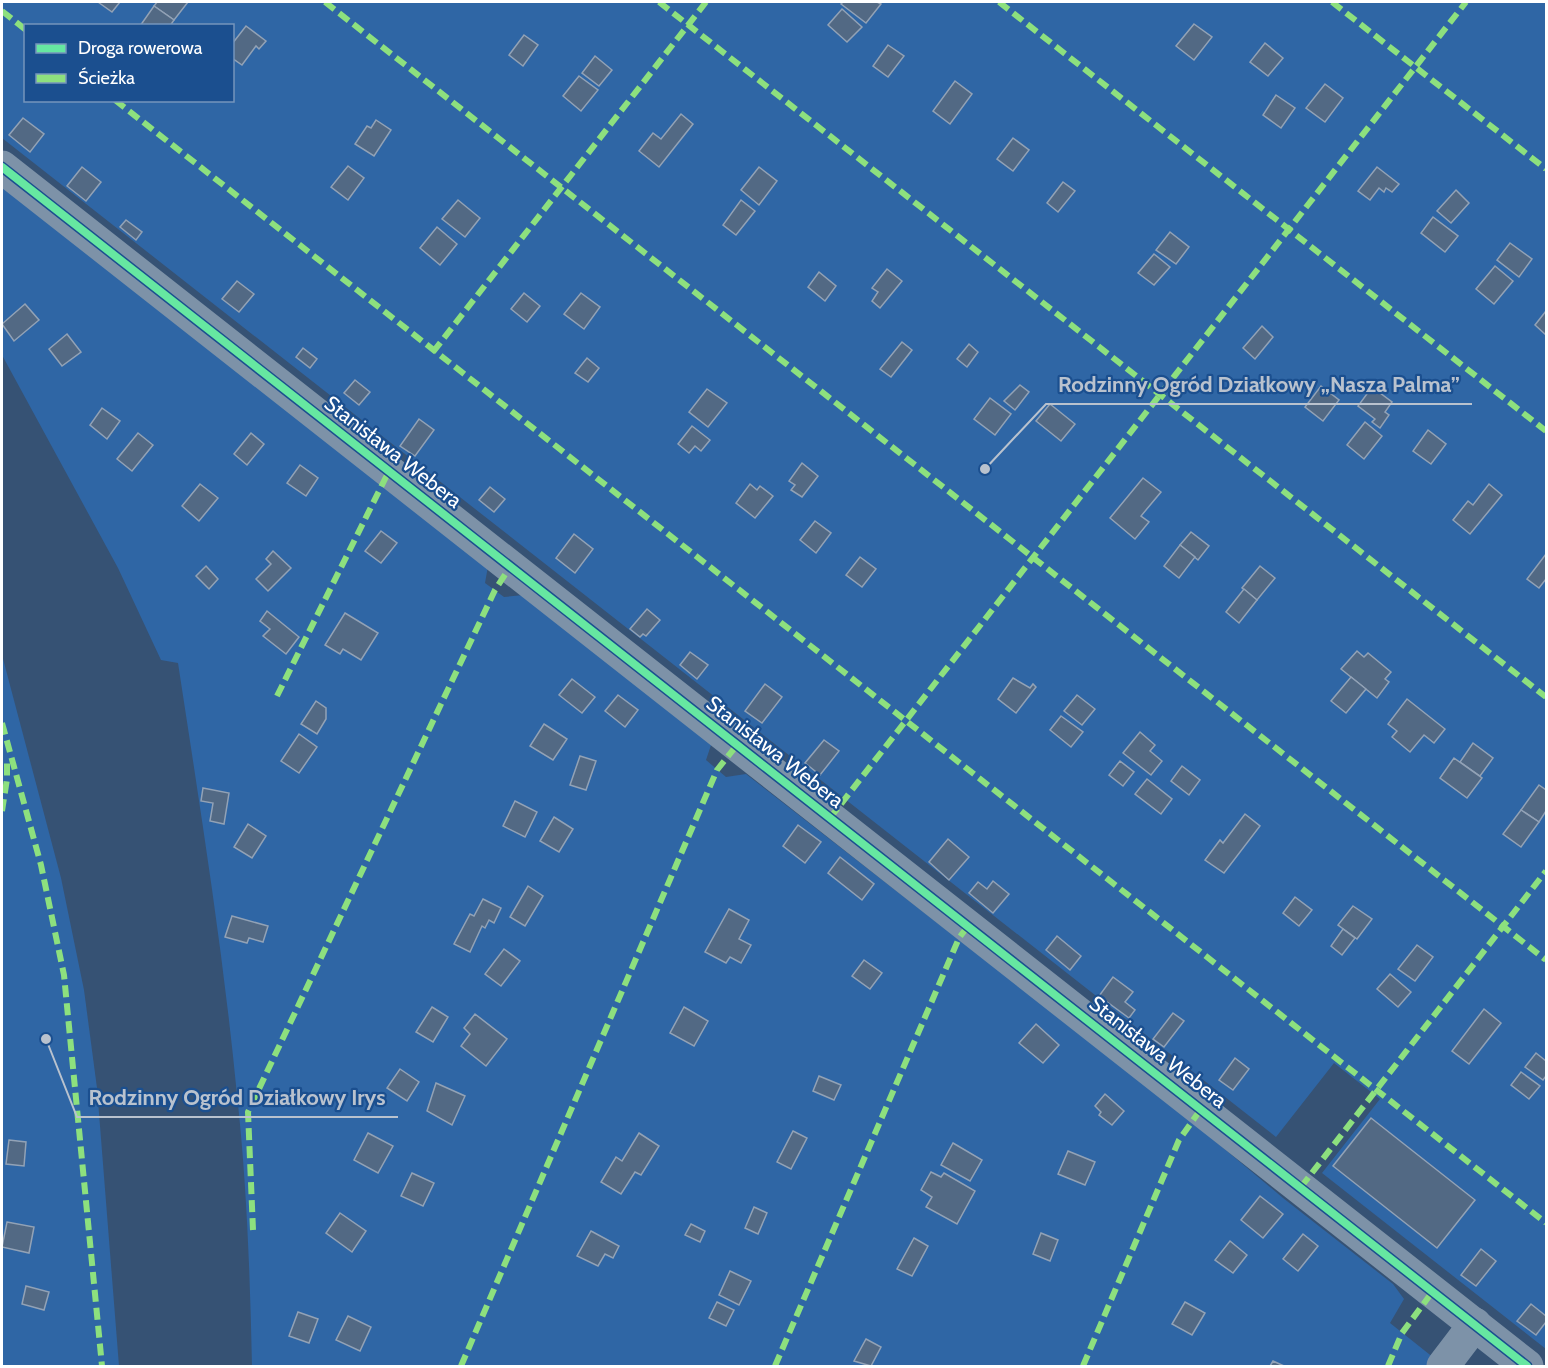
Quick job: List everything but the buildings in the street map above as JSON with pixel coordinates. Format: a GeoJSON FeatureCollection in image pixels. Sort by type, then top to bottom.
{"type":"FeatureCollection","features":[{"type":"Feature","properties":{"kind":"street","name":"Stanisława Webera"},"geometry":{"type":"LineString","coordinates":[[2,167],[1527,1366]]}},
{"type":"Feature","properties":{"kind":"street"},"geometry":{"type":"LineString","coordinates":[[1443,1366],[1475,1324]]}},
{"type":"Feature","properties":{"kind":"shaded area"},"geometry":{"type":"Polygon","coordinates":[[[2,2],[1546,2],[1546,1349],[1322,1173],[1380,1099],[1334,1063],[1276,1137],[2,138],[2,2]]]}},
{"type":"Feature","properties":{"kind":"shaded area"},"geometry":{"type":"Polygon","coordinates":[[[2,187],[488,566],[485,583],[504,597],[524,595],[712,742],[706,760],[726,777],[746,774],[1178,1110],[1283,1198],[1393,1284],[1404,1299],[1390,1323],[1444,1366],[252,1366],[246,1197],[231,1041],[178,663],[161,660],[118,568],[2,355],[2,187]]]}},
{"type":"Feature","properties":{"kind":"shaded area"},"geometry":{"type":"Polygon","coordinates":[[[2,655],[61,878],[84,990],[97,1088],[119,1366],[2,1366],[2,655]]]}},
{"type":"Feature","properties":{"kind":"marked path"},"geometry":{"type":"LineString","coordinates":[[325,2],[1546,960]]}},
{"type":"Feature","properties":{"kind":"marked path"},"geometry":{"type":"LineString","coordinates":[[659,2],[1546,697]]}},
{"type":"Feature","properties":{"kind":"marked path"},"geometry":{"type":"LineString","coordinates":[[433,352],[706,2]]}},
{"type":"Feature","properties":{"kind":"marked path"},"geometry":{"type":"LineString","coordinates":[[999,2],[1546,431]]}},
{"type":"Feature","properties":{"kind":"marked path"},"geometry":{"type":"LineString","coordinates":[[1332,2],[1546,169]]}},
{"type":"Feature","properties":{"kind":"marked path"},"geometry":{"type":"LineString","coordinates":[[830,818],[1466,2]]}},
{"type":"Feature","properties":{"kind":"marked path"},"geometry":{"type":"LineString","coordinates":[[2,11],[24,28]]}},
{"type":"Feature","properties":{"kind":"marked path"},"geometry":{"type":"LineString","coordinates":[[118,102],[1546,1223]]}},
{"type":"Feature","properties":{"kind":"marked path"},"geometry":{"type":"LineString","coordinates":[[277,696],[389,471]]}},
{"type":"Feature","properties":{"kind":"marked path"},"geometry":{"type":"LineString","coordinates":[[253,1230],[248,1112],[495,590],[510,567]]}},
{"type":"Feature","properties":{"kind":"marked path"},"geometry":{"type":"LineString","coordinates":[[2,723],[41,865],[64,975],[102,1366]]}},
{"type":"Feature","properties":{"kind":"marked path"},"geometry":{"type":"LineString","coordinates":[[461,1366],[717,770],[737,745]]}},
{"type":"Feature","properties":{"kind":"marked path"},"geometry":{"type":"LineString","coordinates":[[2,811],[7,779],[7,758]]}},
{"type":"Feature","properties":{"kind":"marked path"},"geometry":{"type":"LineString","coordinates":[[1301,1187],[1546,871]]}},
{"type":"Feature","properties":{"kind":"marked path"},"geometry":{"type":"LineString","coordinates":[[775,1366],[959,938],[968,926]]}},
{"type":"Feature","properties":{"kind":"marked path"},"geometry":{"type":"LineString","coordinates":[[1083,1366],[1179,1140],[1201,1109]]}},
{"type":"Feature","properties":{"kind":"marked path"},"geometry":{"type":"LineString","coordinates":[[1388,1366],[1402,1333],[1433,1291]]}},
{"type":"Feature","properties":{"kind":"cycle path"},"geometry":{"type":"LineString","coordinates":[[2,167],[1527,1366]]}},
{"type":"Feature","properties":{"kind":"place","name":"Rodzinny Ogród Działkowy „Nasza Palma”"},"geometry":{"type":"Point","coordinates":[985,469]}},
{"type":"Feature","properties":{"kind":"place","name":"Rodzinny Ogród Działkowy Irys"},"geometry":{"type":"Point","coordinates":[46,1039]}}]}
